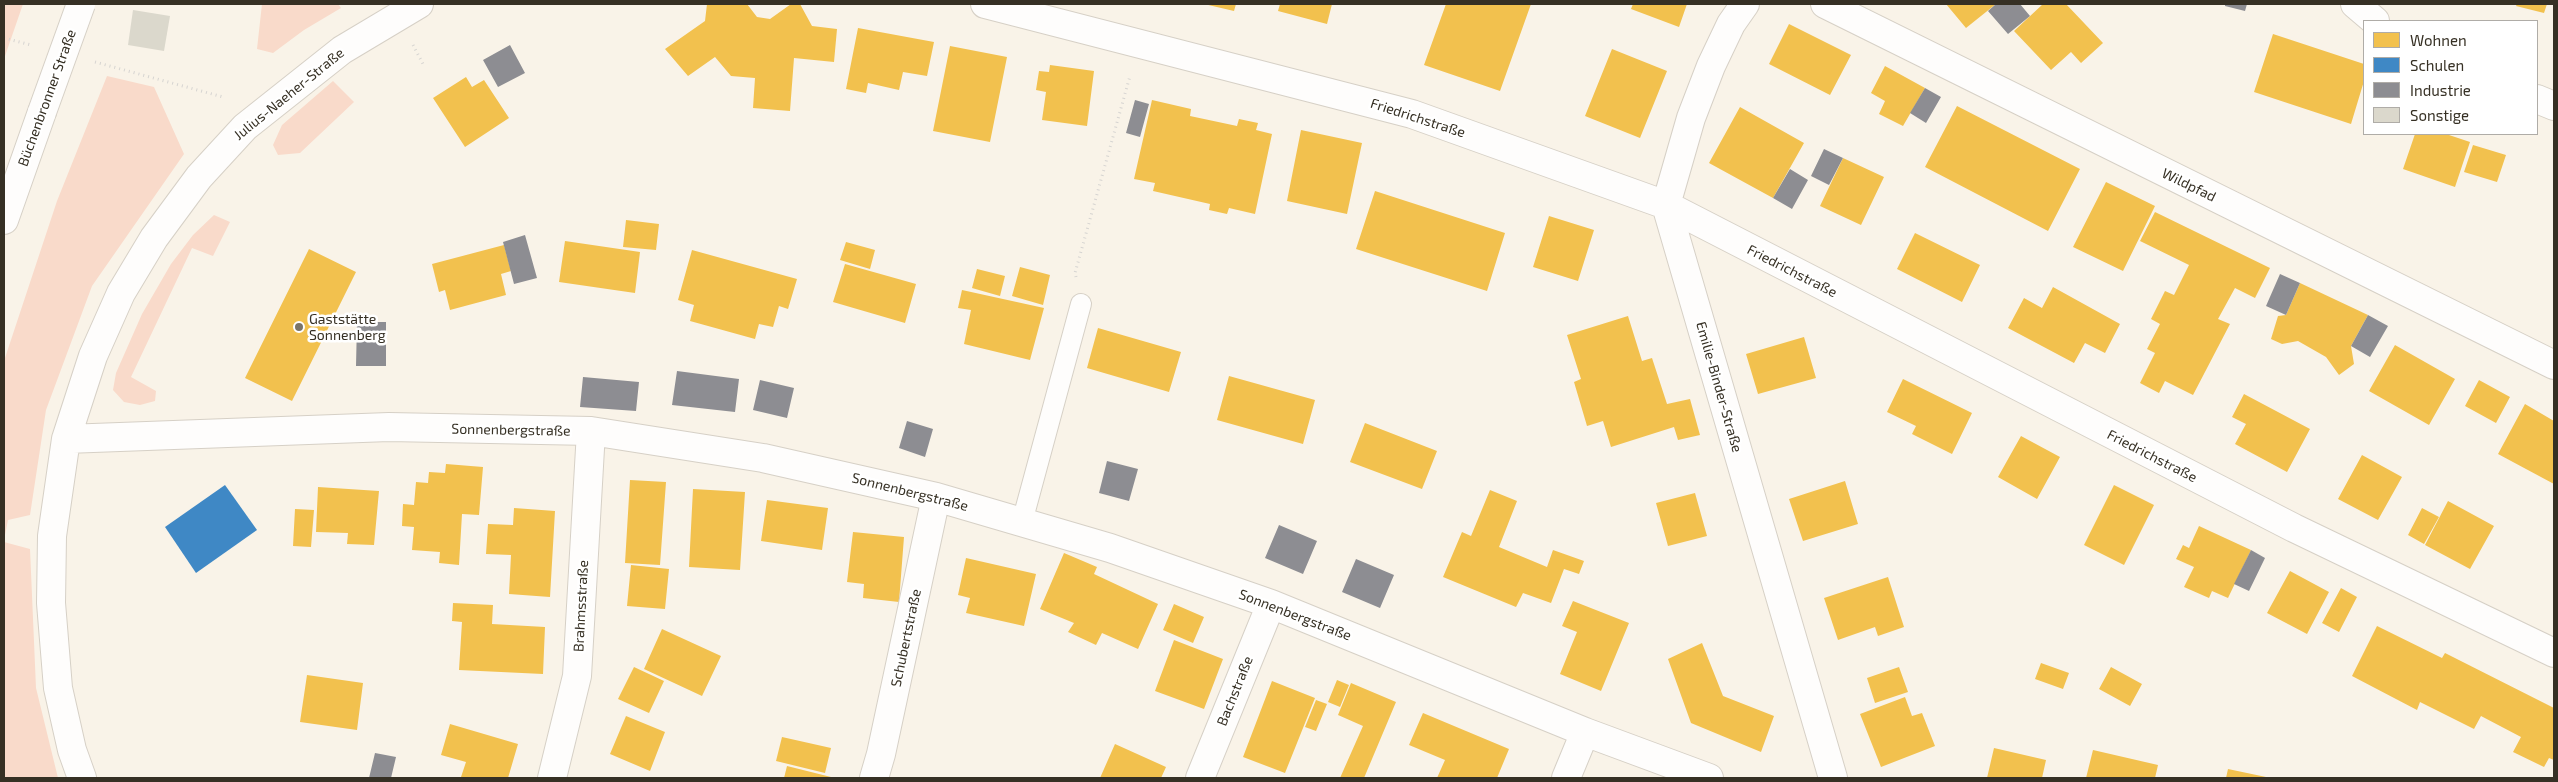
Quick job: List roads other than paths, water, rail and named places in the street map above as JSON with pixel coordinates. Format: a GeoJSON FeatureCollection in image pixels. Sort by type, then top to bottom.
{"type":"FeatureCollection","features":[{"type":"Feature","properties":{"kind":"street","name":"Büchenbronner Straße"},"geometry":{"type":"LineString","coordinates":[[4,220],[81,4]]}},
{"type":"Feature","properties":{"kind":"street","name":"Friedrichstraße"},"geometry":{"type":"LineString","coordinates":[[985,4],[1139,42],[1412,114],[1666,205],[2294,528],[2554,654]]}},
{"type":"Feature","properties":{"kind":"street"},"geometry":{"type":"LineString","coordinates":[[1666,205],[1691,118],[1704,83],[1731,24],[1745,4]]}},
{"type":"Feature","properties":{"kind":"street","name":"Wildpfad"},"geometry":{"type":"LineString","coordinates":[[1825,4],[2554,365]]}},
{"type":"Feature","properties":{"kind":"street"},"geometry":{"type":"LineString","coordinates":[[2355,4],[2375,20]]}},
{"type":"Feature","properties":{"kind":"street","name":"Julius-Naeher-Straße"},"geometry":{"type":"LineString","coordinates":[[82,778],[72,750],[58,688],[51,603],[52,536],[66,439],[93,356],[121,293],[154,238],[199,177],[245,127],[342,50],[401,8]]}},
{"type":"Feature","properties":{"kind":"street"},"geometry":{"type":"LineString","coordinates":[[2538,99],[2554,106]]}},
{"type":"Feature","properties":{"kind":"street","name":"Emilie-Binder-Straße"},"geometry":{"type":"LineString","coordinates":[[1666,205],[1833,778]]}},
{"type":"Feature","properties":{"kind":"street","name":"Sonnenbergstraße"},"geometry":{"type":"LineString","coordinates":[[66,439],[389,427],[591,431],[763,458],[936,497],[1110,548],[1271,604],[1585,732],[1709,778]]}},
{"type":"Feature","properties":{"kind":"street","name":"Brahmsstraße"},"geometry":{"type":"LineString","coordinates":[[552,778],[577,676],[591,431]]}},
{"type":"Feature","properties":{"kind":"street","name":"Schubertstraße"},"geometry":{"type":"LineString","coordinates":[[874,778],[884,745],[936,497]]}},
{"type":"Feature","properties":{"kind":"street","name":"Bachstraße"},"geometry":{"type":"LineString","coordinates":[[1200,778],[1271,604]]}},
{"type":"Feature","properties":{"kind":"street"},"geometry":{"type":"LineString","coordinates":[[1566,778],[1585,732]]}},
{"type":"Feature","properties":{"kind":"lane"},"geometry":{"type":"LineString","coordinates":[[1022,522],[1081,304]]}},
{"type":"Feature","properties":{"kind":"place","name":"Gaststätte Sonnenberg"},"geometry":{"type":"Point","coordinates":[299,327]}}]}
